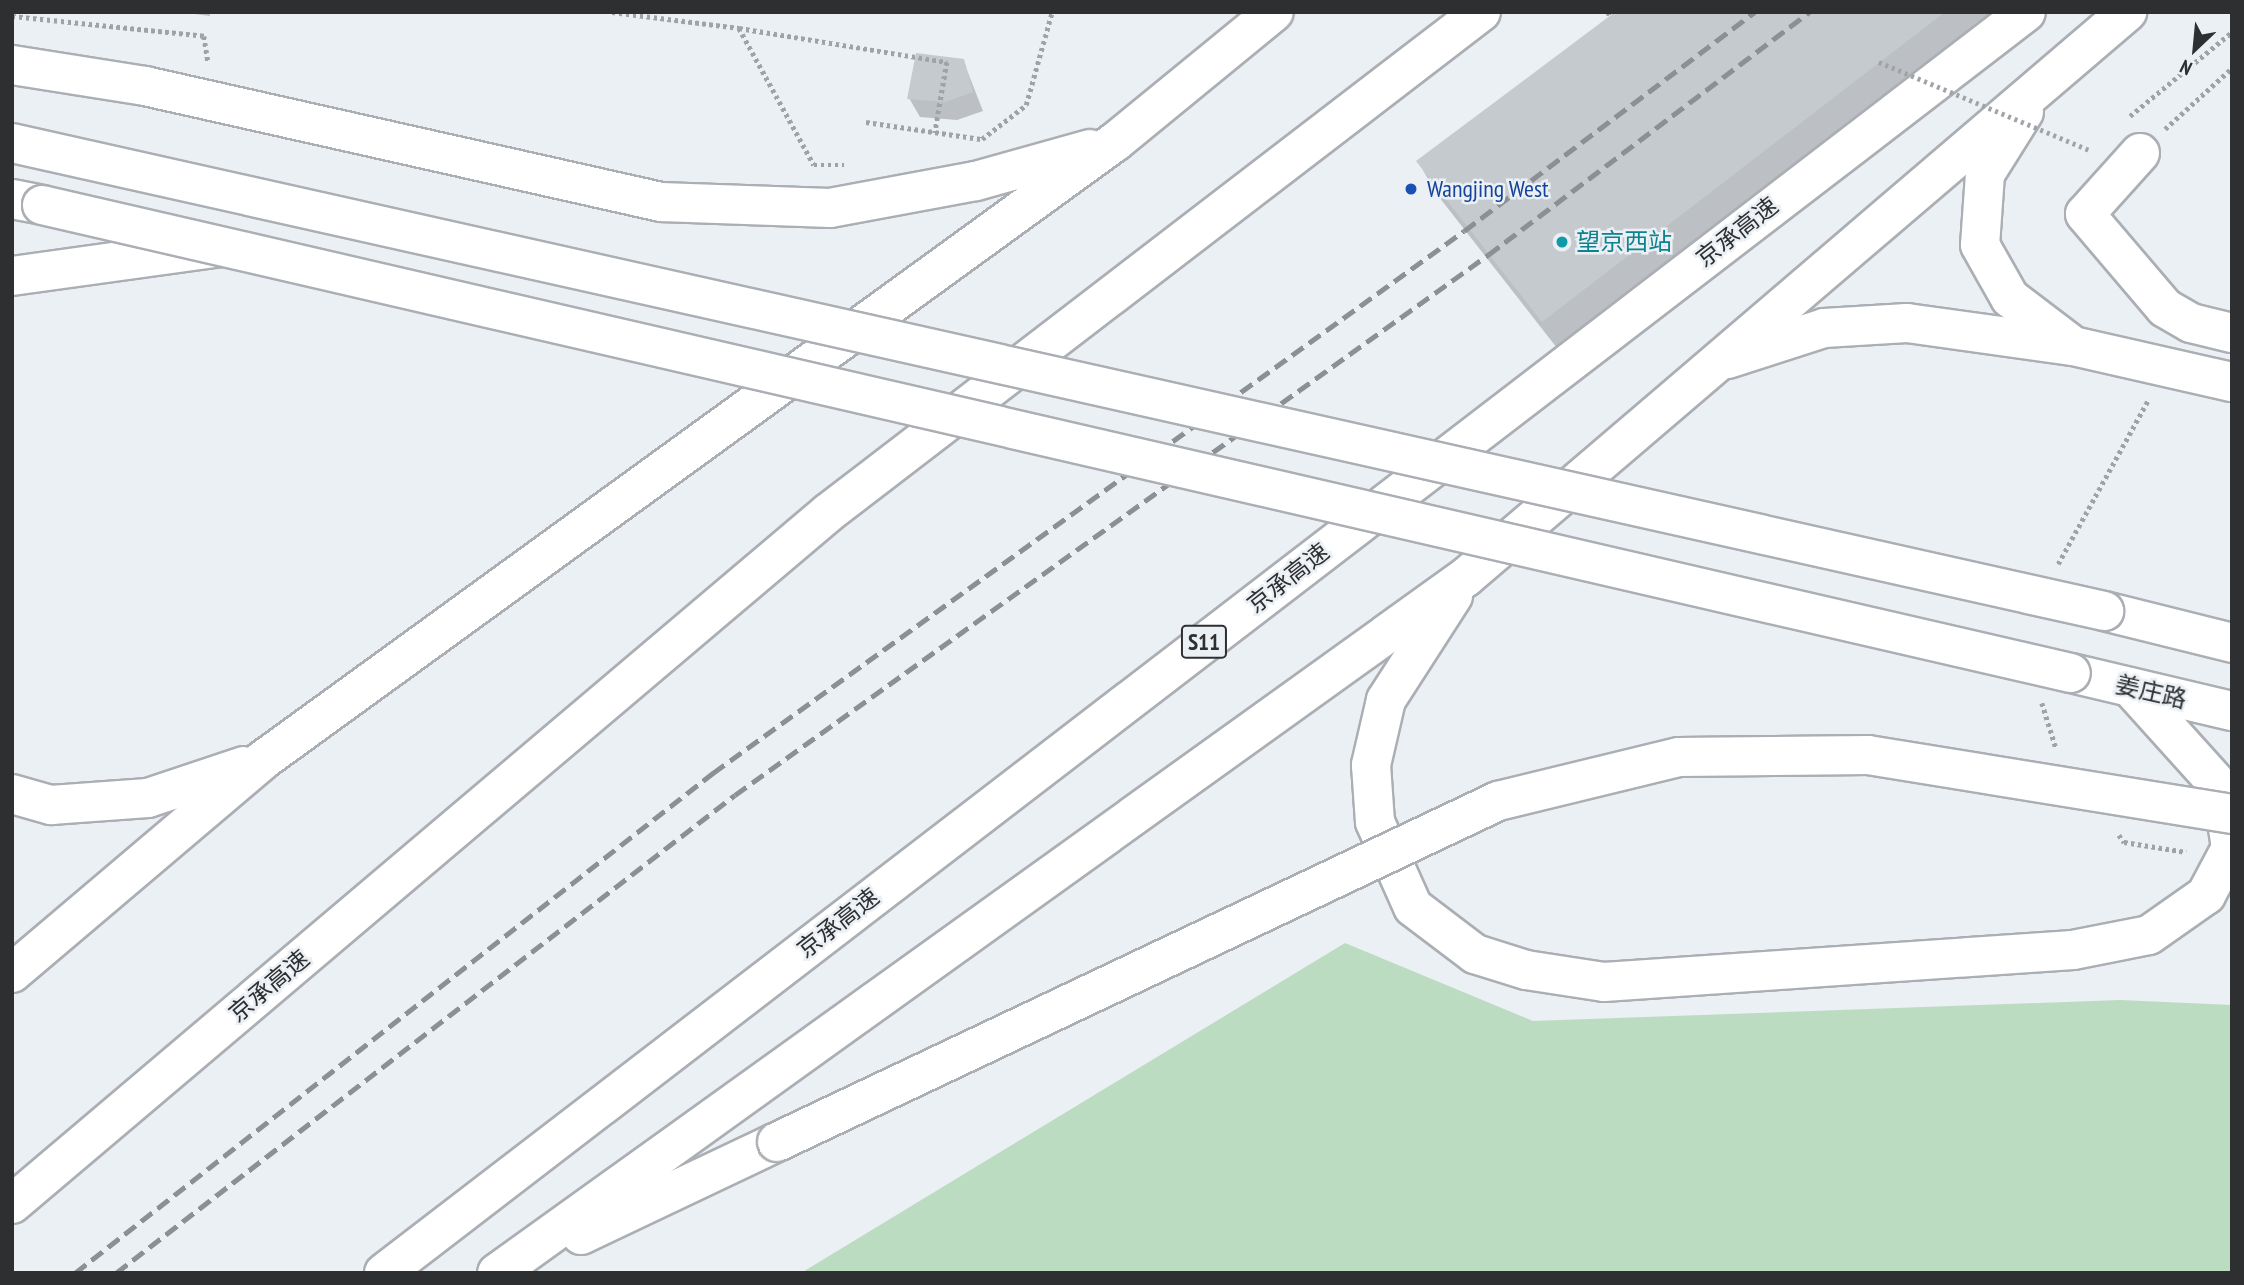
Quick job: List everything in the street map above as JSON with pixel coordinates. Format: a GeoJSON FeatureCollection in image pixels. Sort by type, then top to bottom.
{"type":"FeatureCollection","features":[{"type":"Feature","properties":{"kind":"main road"},"geometry":{"type":"LineString","coordinates":[[12,973],[263,760],[1115,142],[1274,12]]}},
{"type":"Feature","properties":{"kind":"main road","name":"京承高速"},"geometry":{"type":"LineString","coordinates":[[12,1204],[828,513],[1481,12]]}},
{"type":"Feature","properties":{"kind":"main road","name":"京承高速"},"geometry":{"type":"LineString","coordinates":[[384,1273],[2026,12]]}},
{"type":"Feature","properties":{"kind":"main road"},"geometry":{"type":"LineString","coordinates":[[498,1273],[1465,577],[2045,78],[2127,12]]}},
{"type":"Feature","properties":{"kind":"main road"},"geometry":{"type":"LineString","coordinates":[[12,65],[145,86],[661,202],[830,208],[976,181],[1115,142]]}},
{"type":"Feature","properties":{"kind":"main road"},"geometry":{"type":"LineString","coordinates":[[2045,78],[1985,174],[1980,245],[2010,298],[2073,346]]}},
{"type":"Feature","properties":{"kind":"main road"},"geometry":{"type":"LineString","coordinates":[[2129,139],[2085,214],[2165,308],[2191,323],[2232,333]]}},
{"type":"Feature","properties":{"kind":"main road"},"geometry":{"type":"LineString","coordinates":[[12,143],[2104,611],[2232,643]]}},
{"type":"Feature","properties":{"kind":"main road","name":"姜庄路"},"geometry":{"type":"LineString","coordinates":[[27,202],[2232,711]]}},
{"type":"Feature","properties":{"kind":"main road"},"geometry":{"type":"LineString","coordinates":[[12,276],[222,247]]}},
{"type":"Feature","properties":{"kind":"main road"},"geometry":{"type":"LineString","coordinates":[[1713,364],[1824,328],[1906,323],[2073,346],[2232,382]]}},
{"type":"Feature","properties":{"kind":"main road"},"geometry":{"type":"LineString","coordinates":[[1465,577],[1385,700],[1371,765],[1375,822],[1413,907],[1475,954],[1526,971],[1604,982],[2073,950],[2149,935],[2206,895],[2231,848],[2222,789],[2130,687]]}},
{"type":"Feature","properties":{"kind":"main road"},"geometry":{"type":"LineString","coordinates":[[498,1273],[1498,800],[1679,757],[1868,755],[2232,814]]}},
{"type":"Feature","properties":{"kind":"main road"},"geometry":{"type":"LineString","coordinates":[[12,794],[51,805],[148,798],[263,760]]}},
{"type":"Feature","properties":{"kind":"path"},"geometry":{"type":"LineString","coordinates":[[612,12],[739,28],[947,62],[935,133]]}},
{"type":"Feature","properties":{"kind":"path"},"geometry":{"type":"LineString","coordinates":[[866,122],[982,139],[1026,105],[1052,12]]}},
{"type":"Feature","properties":{"kind":"path"},"geometry":{"type":"LineString","coordinates":[[12,16],[204,36],[209,77]]}},
{"type":"Feature","properties":{"kind":"path"},"geometry":{"type":"LineString","coordinates":[[739,28],[814,165],[856,164]]}},
{"type":"Feature","properties":{"kind":"path"},"geometry":{"type":"LineString","coordinates":[[2129,139],[2232,32]]}},
{"type":"Feature","properties":{"kind":"path"},"geometry":{"type":"LineString","coordinates":[[1879,62],[2089,150],[2099,141]]}},
{"type":"Feature","properties":{"kind":"path"},"geometry":{"type":"LineString","coordinates":[[2129,139],[2232,68]]}},
{"type":"Feature","properties":{"kind":"path"},"geometry":{"type":"LineString","coordinates":[[2056,568],[2150,397]]}},
{"type":"Feature","properties":{"kind":"green space"},"geometry":{"type":"Polygon","coordinates":[[[1345,943],[1533,1021],[2120,1000],[2232,1005],[2232,1273],[801,1273],[1345,943]]]}},
{"type":"Feature","properties":{"kind":"building","name":"望京西站"},"geometry":{"type":"Polygon","coordinates":[[[1615,12],[1945,12],[1542,322],[1416,161],[1615,12]]]}},
{"type":"Feature","properties":{"kind":"building"},"geometry":{"type":"Polygon","coordinates":[[[916,53],[964,59],[973,92],[945,102],[907,99],[916,53]]]}},
{"type":"Feature","properties":{"kind":"railway"},"geometry":{"type":"LineString","coordinates":[[75,1273],[713,773],[1464,231],[1755,12]]}},
{"type":"Feature","properties":{"kind":"railway"},"geometry":{"type":"LineString","coordinates":[[116,1273],[735,795],[1488,255],[1809,12]]}},
{"type":"Feature","properties":{"kind":"place","name":"Wangjing West"},"geometry":{"type":"Point","coordinates":[1411,189]}},
{"type":"Feature","properties":{"kind":"place","name":"望京西站"},"geometry":{"type":"Point","coordinates":[1562,242]}}]}
